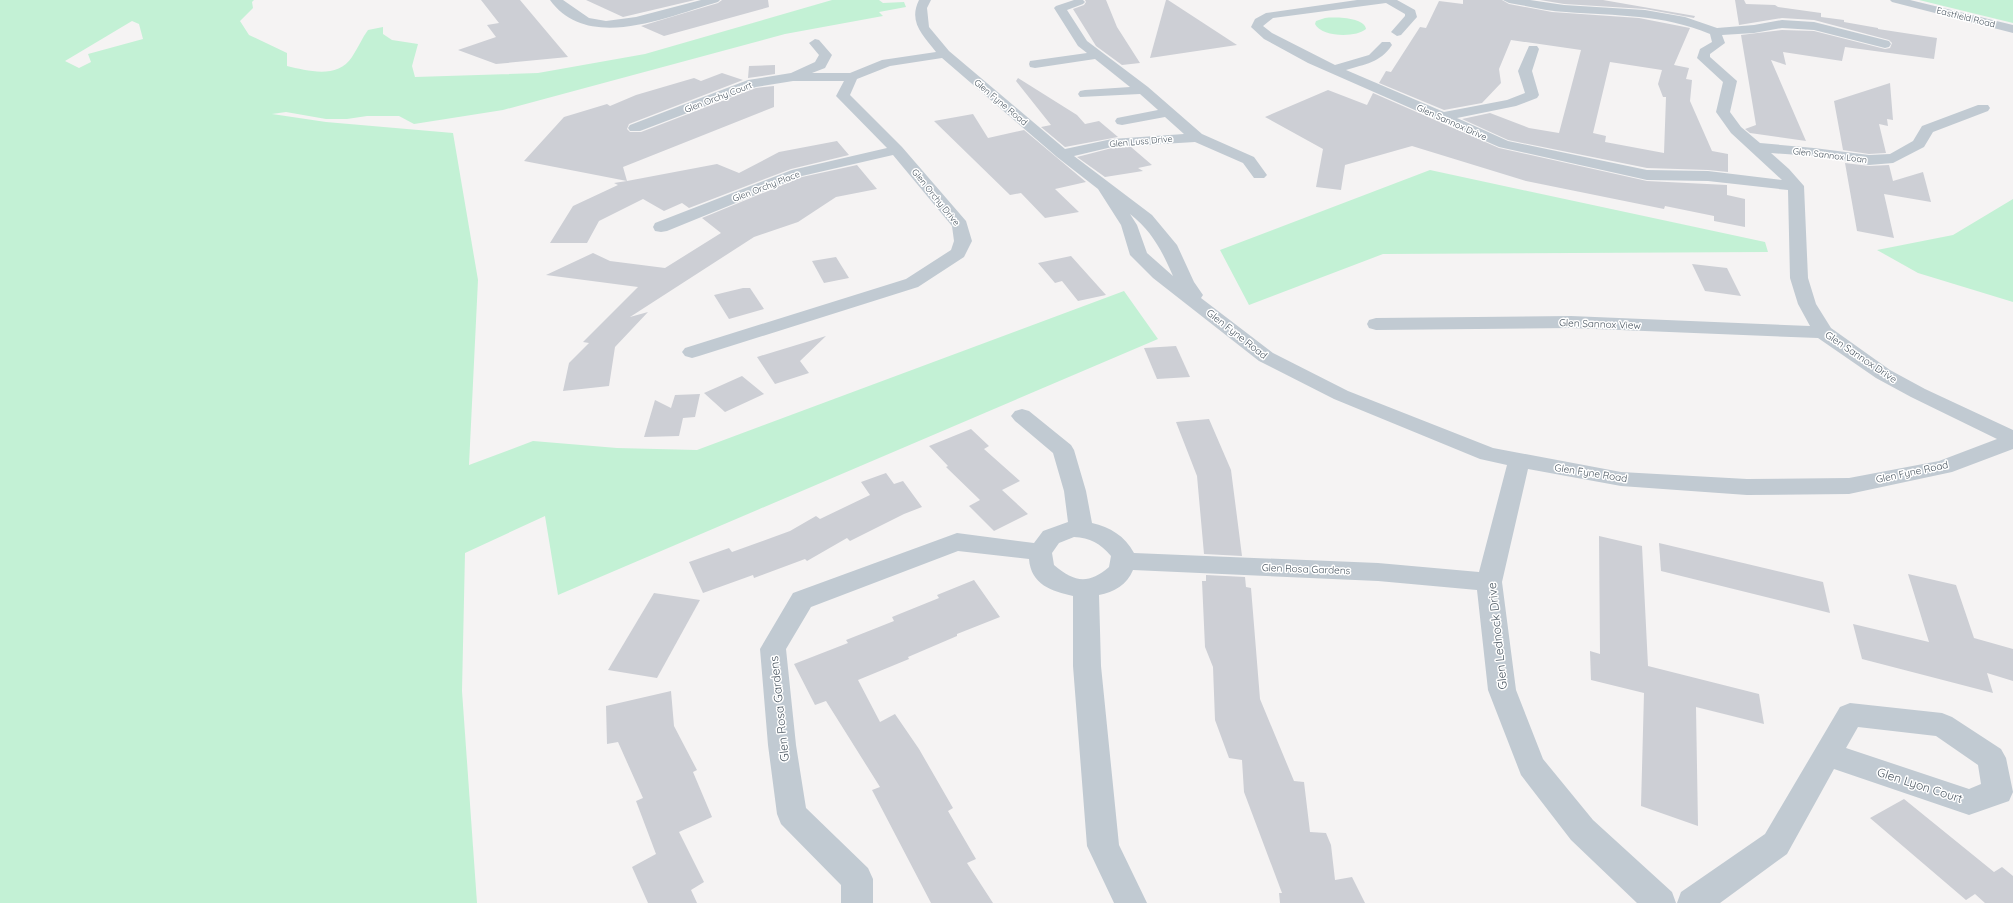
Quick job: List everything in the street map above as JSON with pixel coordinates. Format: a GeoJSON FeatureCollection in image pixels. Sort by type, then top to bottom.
{"type":"FeatureCollection","features":[{"type":"Feature","properties":{"kind":"street"},"geometry":{"type":"LineString","coordinates":[[556,0],[563,7],[594,24],[608,26],[714,0]]}},
{"type":"Feature","properties":{"kind":"street","name":"Glen Fyne Road"},"geometry":{"type":"LineString","coordinates":[[924,0],[921,8],[924,28],[946,54],[1062,154],[1146,218],[1168,245],[1185,283],[1201,306]]}},
{"type":"Feature","properties":{"kind":"street","name":"Glen Sannox Drive"},"geometry":{"type":"LineString","coordinates":[[1383,0],[1270,14],[1259,22],[1257,27],[1268,36],[1334,69],[1504,144],[1647,175],[1708,176],[1796,186],[1799,278],[1807,304],[1823,332],[1889,377],[1918,393],[2013,439]]}},
{"type":"Feature","properties":{"kind":"street"},"geometry":{"type":"LineString","coordinates":[[1389,0],[1411,12],[1411,17],[1398,32]]}},
{"type":"Feature","properties":{"kind":"street"},"geometry":{"type":"LineString","coordinates":[[1509,0],[1572,9],[1632,11],[1673,17],[1703,26],[1715,32],[1754,29],[1782,24],[1814,26],[1885,44]]}},
{"type":"Feature","properties":{"kind":"street"},"geometry":{"type":"LineString","coordinates":[[1632,11],[1641,0]]}},
{"type":"Feature","properties":{"kind":"street","name":"Eastfield Road"},"geometry":{"type":"LineString","coordinates":[[1896,0],[2013,29]]}},
{"type":"Feature","properties":{"kind":"street"},"geometry":{"type":"LineString","coordinates":[[1079,2],[1060,8],[1082,43],[1143,90],[1197,137],[1249,160],[1259,175]]}},
{"type":"Feature","properties":{"kind":"street"},"geometry":{"type":"LineString","coordinates":[[1715,32],[1719,43],[1704,52],[1703,58],[1730,81],[1723,112],[1736,130],[1784,172],[1796,186]]}},
{"type":"Feature","properties":{"kind":"street"},"geometry":{"type":"LineString","coordinates":[[793,77],[820,65],[826,55],[816,43]]}},
{"type":"Feature","properties":{"kind":"street"},"geometry":{"type":"LineString","coordinates":[[1334,69],[1373,58],[1386,44]]}},
{"type":"Feature","properties":{"kind":"street"},"geometry":{"type":"LineString","coordinates":[[1441,117],[1511,103],[1532,95],[1525,71],[1533,50]]}},
{"type":"Feature","properties":{"kind":"street"},"geometry":{"type":"LineString","coordinates":[[852,78],[887,63],[946,54]]}},
{"type":"Feature","properties":{"kind":"street"},"geometry":{"type":"LineString","coordinates":[[1035,64],[1097,55]]}},
{"type":"Feature","properties":{"kind":"street","name":"Glen Orchy Court"},"geometry":{"type":"LineString","coordinates":[[634,128],[753,83],[793,77],[852,78]]}},
{"type":"Feature","properties":{"kind":"street","name":"Glen Orchy Drive"},"geometry":{"type":"LineString","coordinates":[[692,352],[912,283],[958,253],[963,241],[960,225],[897,150],[842,96],[852,78]]}},
{"type":"Feature","properties":{"kind":"street"},"geometry":{"type":"LineString","coordinates":[[1084,94],[1143,90]]}},
{"type":"Feature","properties":{"kind":"street","name":"Glen Sannox Loan"},"geometry":{"type":"LineString","coordinates":[[1756,147],[1814,152],[1869,160],[1893,158],[1919,144],[1927,130],[1983,108]]}},
{"type":"Feature","properties":{"kind":"street"},"geometry":{"type":"LineString","coordinates":[[1122,121],[1169,112]]}},
{"type":"Feature","properties":{"kind":"street","name":"Glen Luss Drive"},"geometry":{"type":"LineString","coordinates":[[1062,154],[1112,143],[1197,137]]}},
{"type":"Feature","properties":{"kind":"street","name":"Glen Orchy Place"},"geometry":{"type":"LineString","coordinates":[[661,227],[797,173],[897,150]]}},
{"type":"Feature","properties":{"kind":"street","name":"Glen Fyne Road"},"geometry":{"type":"LineString","coordinates":[[1106,189],[1129,224],[1139,255],[1159,274],[1266,357],[1342,395],[1488,454],[1621,479],[1747,487],[1849,486],[1944,467],[2013,439]]}},
{"type":"Feature","properties":{"kind":"street","name":"Glen Sannox View"},"geometry":{"type":"LineString","coordinates":[[1376,324],[1570,322],[1823,332]]}},
{"type":"Feature","properties":{"kind":"street"},"geometry":{"type":"LineString","coordinates":[[1022,416],[1063,450],[1075,490],[1081,530]]}},
{"type":"Feature","properties":{"kind":"street","name":"Glen Lednock Drive"},"geometry":{"type":"LineString","coordinates":[[1519,460],[1489,582],[1502,690],[1531,766],[1582,830],[1660,903]]}},
{"type":"Feature","properties":{"kind":"street"},"geometry":{"type":"LineString","coordinates":[[1072,529],[1089,530],[1110,538],[1123,554],[1121,571],[1106,584],[1082,589],[1058,583],[1042,569],[1040,552],[1051,537],[1072,529]]}},
{"type":"Feature","properties":{"kind":"street","name":"Glen Rosa Gardens"},"geometry":{"type":"LineString","coordinates":[[857,903],[857,879],[792,814],[782,745],[773,649],[802,600],[957,542],[1040,552]]}},
{"type":"Feature","properties":{"kind":"street","name":"Glen Rosa Gardens"},"geometry":{"type":"LineString","coordinates":[[1122,561],[1378,572],[1489,582]]}},
{"type":"Feature","properties":{"kind":"street"},"geometry":{"type":"LineString","coordinates":[[1086,588],[1087,666],[1103,846],[1131,903]]}},
{"type":"Feature","properties":{"kind":"street","name":"Glen Lyon Court"},"geometry":{"type":"LineString","coordinates":[[1693,903],[1776,844],[1827,754],[1850,715],[1942,725],[1991,758],[1998,792],[1969,802],[1827,754]]}},
{"type":"Feature","properties":{"kind":"green space"},"geometry":{"type":"Polygon","coordinates":[[[0,0],[254,0],[252,2],[253,8],[240,21],[249,35],[287,53],[287,66],[322,72],[339,68],[346,64],[352,57],[368,30],[383,27],[383,34],[392,40],[418,44],[412,66],[415,77],[538,73],[645,54],[832,0],[879,0],[883,3],[904,2],[906,7],[879,12],[883,16],[785,34],[503,110],[414,124],[399,116],[367,116],[347,119],[326,119],[286,112],[272,114],[326,122],[453,133],[478,280],[469,465],[533,441],[617,448],[697,450],[1124,291],[1158,339],[558,595],[545,516],[465,553],[462,691],[477,903],[0,903],[0,0]],[[132,21],[65,61],[79,68],[91,62],[88,54],[143,39],[139,24],[132,21]]]}},
{"type":"Feature","properties":{"kind":"green space"},"geometry":{"type":"Polygon","coordinates":[[[1919,0],[2013,0],[2013,23],[1919,0]]]}},
{"type":"Feature","properties":{"kind":"green space"},"geometry":{"type":"Polygon","coordinates":[[[1325,18],[1355,20],[1364,25],[1366,29],[1355,34],[1331,34],[1324,32],[1315,24],[1316,21],[1325,18]]]}},
{"type":"Feature","properties":{"kind":"green space"},"geometry":{"type":"Polygon","coordinates":[[[1430,170],[1765,242],[1768,252],[1383,254],[1249,305],[1220,250],[1430,170]]]}},
{"type":"Feature","properties":{"kind":"green space"},"geometry":{"type":"Polygon","coordinates":[[[2013,199],[2013,302],[1918,273],[1877,250],[1953,235],[2013,199]]]}},
{"type":"Feature","properties":{"kind":"building"},"geometry":{"type":"Polygon","coordinates":[[[481,0],[520,0],[568,57],[496,64],[458,50],[496,37],[487,25],[499,23],[481,0]]]}},
{"type":"Feature","properties":{"kind":"building"},"geometry":{"type":"Polygon","coordinates":[[[586,0],[695,0],[623,17],[586,0]]]}},
{"type":"Feature","properties":{"kind":"building"},"geometry":{"type":"Polygon","coordinates":[[[722,0],[768,0],[769,7],[664,36],[641,26],[718,3],[722,0]]]}},
{"type":"Feature","properties":{"kind":"building"},"geometry":{"type":"Polygon","coordinates":[[[1085,0],[1106,0],[1117,27],[1140,63],[1122,65],[1096,46],[1073,9],[1084,5],[1086,2],[1085,0]]]}},
{"type":"Feature","properties":{"kind":"building"},"geometry":{"type":"Polygon","coordinates":[[[1166,0],[1168,0],[1237,45],[1150,58],[1166,0]]]}},
{"type":"Feature","properties":{"kind":"building"},"geometry":{"type":"Polygon","coordinates":[[[1463,0],[1502,0],[1509,4],[1552,12],[1639,18],[1690,28],[1674,65],[1689,68],[1686,79],[1692,80],[1690,101],[1712,151],[1728,154],[1728,172],[1647,168],[1508,140],[1462,119],[1490,113],[1529,128],[1559,133],[1581,50],[1511,40],[1499,69],[1501,83],[1482,103],[1444,110],[1379,83],[1386,71],[1391,72],[1420,27],[1426,28],[1439,1],[1463,4],[1463,0]],[[1610,62],[1593,133],[1606,136],[1605,142],[1664,153],[1666,97],[1663,97],[1658,84],[1662,70],[1610,62]]]}},
{"type":"Feature","properties":{"kind":"building"},"geometry":{"type":"Polygon","coordinates":[[[1540,0],[1603,0],[1695,16],[1694,18],[1645,9],[1564,4],[1540,0]]]}},
{"type":"Feature","properties":{"kind":"building"},"geometry":{"type":"Polygon","coordinates":[[[1735,0],[1744,0],[1746,4],[1775,5],[1778,7],[1821,13],[1821,17],[1844,20],[1844,22],[1937,38],[1934,59],[1845,47],[1842,61],[1783,52],[1786,65],[1771,60],[1806,141],[1750,133],[1745,129],[1756,125],[1741,35],[1782,30],[1814,31],[1885,49],[1890,48],[1892,43],[1889,40],[1814,20],[1782,18],[1739,25],[1735,0]]]}},
{"type":"Feature","properties":{"kind":"building"},"geometry":{"type":"Polygon","coordinates":[[[775,65],[775,74],[748,78],[749,66],[775,65]]]}},
{"type":"Feature","properties":{"kind":"building"},"geometry":{"type":"Polygon","coordinates":[[[722,73],[743,80],[629,124],[627,129],[630,132],[641,132],[756,88],[774,86],[774,107],[623,167],[627,181],[524,161],[564,117],[607,104],[610,106],[636,95],[694,78],[701,81],[722,73]]]}},
{"type":"Feature","properties":{"kind":"building"},"geometry":{"type":"Polygon","coordinates":[[[1018,78],[1077,115],[1085,124],[1099,121],[1118,137],[1065,147],[1041,127],[1051,125],[1016,81],[1018,78]]]}},
{"type":"Feature","properties":{"kind":"building"},"geometry":{"type":"Polygon","coordinates":[[[1890,83],[1893,120],[1887,119],[1888,126],[1879,124],[1886,153],[1869,154],[1843,150],[1834,101],[1890,83]]]}},
{"type":"Feature","properties":{"kind":"building"},"geometry":{"type":"Polygon","coordinates":[[[1328,90],[1367,105],[1373,93],[1499,148],[1647,181],[1727,185],[1727,195],[1745,199],[1745,227],[1714,221],[1714,216],[1665,206],[1664,209],[1526,181],[1412,146],[1345,165],[1341,190],[1316,187],[1323,149],[1265,117],[1328,90]]]}},
{"type":"Feature","properties":{"kind":"building"},"geometry":{"type":"Polygon","coordinates":[[[973,114],[988,138],[1024,130],[1086,182],[1055,189],[1079,212],[1045,218],[1021,193],[1010,195],[934,121],[973,114]]]}},
{"type":"Feature","properties":{"kind":"building"},"geometry":{"type":"Polygon","coordinates":[[[837,141],[849,155],[791,169],[689,208],[682,203],[664,211],[643,199],[599,221],[587,243],[550,243],[573,206],[618,185],[614,183],[717,164],[739,173],[779,152],[837,141]]]}},
{"type":"Feature","properties":{"kind":"building"},"geometry":{"type":"Polygon","coordinates":[[[1131,147],[1152,165],[1138,168],[1143,171],[1105,177],[1077,157],[1112,148],[1131,147]]]}},
{"type":"Feature","properties":{"kind":"building"},"geometry":{"type":"Polygon","coordinates":[[[1845,163],[1869,166],[1889,165],[1893,181],[1923,172],[1931,202],[1884,194],[1894,238],[1857,231],[1845,163]]]}},
{"type":"Feature","properties":{"kind":"building"},"geometry":{"type":"Polygon","coordinates":[[[857,165],[877,189],[836,197],[798,222],[754,237],[630,317],[648,312],[615,347],[609,386],[563,391],[569,363],[589,343],[583,342],[638,287],[546,275],[593,253],[610,261],[665,268],[721,233],[702,218],[802,177],[857,165]]]}},
{"type":"Feature","properties":{"kind":"building"},"geometry":{"type":"Polygon","coordinates":[[[1071,256],[1106,295],[1078,301],[1062,281],[1055,283],[1038,263],[1071,256]]]}},
{"type":"Feature","properties":{"kind":"building"},"geometry":{"type":"Polygon","coordinates":[[[836,257],[849,278],[824,283],[812,261],[836,257]]]}},
{"type":"Feature","properties":{"kind":"building"},"geometry":{"type":"Polygon","coordinates":[[[1692,264],[1727,268],[1741,296],[1705,291],[1692,264]]]}},
{"type":"Feature","properties":{"kind":"building"},"geometry":{"type":"Polygon","coordinates":[[[743,288],[750,288],[764,309],[729,319],[714,295],[743,288]]]}},
{"type":"Feature","properties":{"kind":"building"},"geometry":{"type":"Polygon","coordinates":[[[826,336],[800,361],[809,373],[775,384],[757,357],[826,336]]]}},
{"type":"Feature","properties":{"kind":"building"},"geometry":{"type":"Polygon","coordinates":[[[1176,346],[1190,377],[1157,379],[1144,348],[1176,346]]]}},
{"type":"Feature","properties":{"kind":"building"},"geometry":{"type":"Polygon","coordinates":[[[742,376],[764,394],[725,412],[704,393],[742,376]]]}},
{"type":"Feature","properties":{"kind":"building"},"geometry":{"type":"Polygon","coordinates":[[[700,394],[695,417],[683,418],[679,436],[644,437],[655,400],[671,408],[675,395],[700,394]]]}},
{"type":"Feature","properties":{"kind":"building"},"geometry":{"type":"Polygon","coordinates":[[[1209,419],[1231,470],[1242,556],[1204,554],[1197,476],[1176,422],[1209,419]]]}},
{"type":"Feature","properties":{"kind":"building"},"geometry":{"type":"Polygon","coordinates":[[[971,429],[989,446],[984,449],[1020,481],[1002,490],[1028,514],[994,531],[969,506],[980,500],[946,467],[948,466],[929,446],[971,429]]]}},
{"type":"Feature","properties":{"kind":"building"},"geometry":{"type":"Polygon","coordinates":[[[886,473],[894,484],[903,481],[922,507],[904,514],[850,541],[847,538],[807,561],[805,559],[754,578],[753,575],[703,593],[689,562],[729,548],[732,552],[790,531],[816,516],[820,519],[870,495],[861,482],[886,473]]]}},
{"type":"Feature","properties":{"kind":"building"},"geometry":{"type":"Polygon","coordinates":[[[1599,536],[1642,546],[1648,666],[1759,694],[1764,724],[1696,707],[1698,826],[1641,806],[1644,693],[1591,680],[1590,651],[1600,654],[1599,536]]]}},
{"type":"Feature","properties":{"kind":"building"},"geometry":{"type":"Polygon","coordinates":[[[1659,543],[1823,582],[1830,613],[1661,571],[1659,543]]]}},
{"type":"Feature","properties":{"kind":"building"},"geometry":{"type":"Polygon","coordinates":[[[1908,574],[1956,585],[1974,638],[2013,649],[2013,681],[1987,673],[1993,693],[1862,659],[1853,624],[1929,642],[1908,574]]]}},
{"type":"Feature","properties":{"kind":"building"},"geometry":{"type":"Polygon","coordinates":[[[1206,575],[1245,577],[1246,587],[1251,588],[1260,699],[1294,781],[1304,782],[1310,832],[1326,833],[1331,845],[1335,880],[1352,877],[1365,903],[1280,903],[1279,893],[1282,893],[1244,792],[1242,760],[1229,758],[1215,720],[1213,667],[1205,647],[1202,581],[1206,581],[1206,575]]]}},
{"type":"Feature","properties":{"kind":"building"},"geometry":{"type":"Polygon","coordinates":[[[974,580],[1000,617],[957,634],[957,636],[908,657],[909,659],[858,680],[880,722],[895,714],[919,749],[953,808],[948,811],[976,859],[967,863],[993,903],[931,903],[872,790],[880,787],[826,701],[815,705],[794,664],[848,643],[846,640],[894,621],[892,617],[939,598],[937,595],[974,580]]]}},
{"type":"Feature","properties":{"kind":"building"},"geometry":{"type":"Polygon","coordinates":[[[654,593],[700,600],[657,678],[608,670],[654,593]]]}},
{"type":"Feature","properties":{"kind":"building"},"geometry":{"type":"Polygon","coordinates":[[[671,691],[674,726],[697,770],[693,772],[712,817],[679,832],[704,882],[691,890],[697,903],[648,903],[632,867],[656,854],[636,801],[643,798],[618,742],[607,744],[606,706],[671,691]]]}},
{"type":"Feature","properties":{"kind":"building"},"geometry":{"type":"Polygon","coordinates":[[[1904,799],[1994,872],[2002,867],[2013,876],[2013,903],[1985,903],[1975,894],[1966,900],[1870,818],[1904,799]]]}}]}
